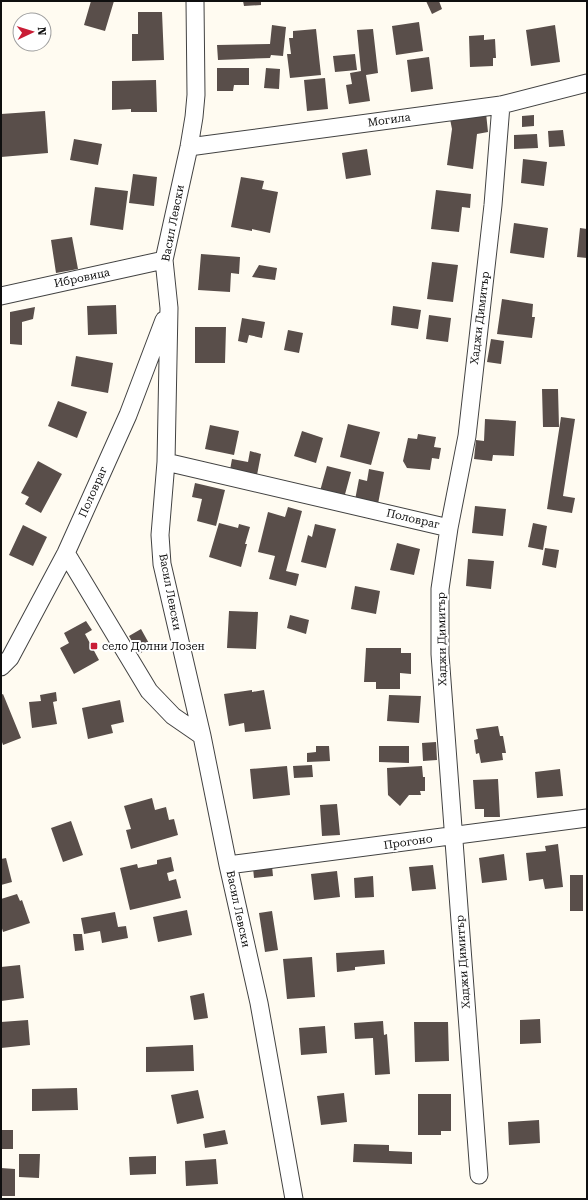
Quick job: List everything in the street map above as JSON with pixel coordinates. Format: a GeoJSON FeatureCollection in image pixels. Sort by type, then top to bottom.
{"type":"FeatureCollection","features":[{"type":"Feature","properties":{"kind":"street","name":"Васил Левски"},"geometry":{"type":"LineString","coordinates":[[195,1],[196,95],[194,117],[189,147],[164,260],[169,308],[166,462],[160,535],[162,564],[202,736],[228,866],[259,1003],[294,1199]]}},
{"type":"Feature","properties":{"kind":"street","name":"Могила"},"geometry":{"type":"LineString","coordinates":[[189,147],[501,105],[587,83]]}},
{"type":"Feature","properties":{"kind":"street","name":"Хаджи Димитър"},"geometry":{"type":"LineString","coordinates":[[479,1175],[440,654],[440,589],[449,528],[467,436],[493,205],[501,105]]}},
{"type":"Feature","properties":{"kind":"street","name":"Ибровица"},"geometry":{"type":"LineString","coordinates":[[1,296],[164,260]]}},
{"type":"Feature","properties":{"kind":"street","name":"Половраг"},"geometry":{"type":"LineString","coordinates":[[1,667],[10,658],[66,553],[128,415],[169,308]]}},
{"type":"Feature","properties":{"kind":"street","name":"Половраг"},"geometry":{"type":"LineString","coordinates":[[166,462],[449,528]]}},
{"type":"Feature","properties":{"kind":"street"},"geometry":{"type":"LineString","coordinates":[[66,553],[149,691],[173,716],[202,736]]}},
{"type":"Feature","properties":{"kind":"street","name":"Прогоно"},"geometry":{"type":"LineString","coordinates":[[228,866],[587,818]]}},
{"type":"Feature","properties":{"kind":"building"},"geometry":{"type":"Polygon","coordinates":[[[91,1],[114,1],[105,31],[84,25],[91,1]]]}},
{"type":"Feature","properties":{"kind":"building"},"geometry":{"type":"Polygon","coordinates":[[[243,1],[261,1],[261,5],[244,6],[243,1]]]}},
{"type":"Feature","properties":{"kind":"building"},"geometry":{"type":"Polygon","coordinates":[[[426,1],[439,1],[442,9],[432,14],[426,1]]]}},
{"type":"Feature","properties":{"kind":"building"},"geometry":{"type":"Polygon","coordinates":[[[138,12],[162,12],[164,60],[132,61],[132,34],[138,34],[138,12]]]}},
{"type":"Feature","properties":{"kind":"building"},"geometry":{"type":"Polygon","coordinates":[[[419,22],[423,51],[396,55],[392,26],[419,22]]]}},
{"type":"Feature","properties":{"kind":"building"},"geometry":{"type":"Polygon","coordinates":[[[272,25],[286,27],[283,56],[271,55],[270,58],[218,60],[217,45],[270,44],[272,25]]]}},
{"type":"Feature","properties":{"kind":"building"},"geometry":{"type":"Polygon","coordinates":[[[555,25],[560,62],[531,66],[526,30],[555,25]]]}},
{"type":"Feature","properties":{"kind":"building"},"geometry":{"type":"Polygon","coordinates":[[[316,29],[321,75],[290,78],[287,54],[291,54],[289,38],[293,38],[293,31],[316,29]]]}},
{"type":"Feature","properties":{"kind":"building"},"geometry":{"type":"Polygon","coordinates":[[[373,29],[378,73],[366,75],[370,101],[349,104],[346,85],[352,84],[350,73],[361,71],[357,30],[373,29]]]}},
{"type":"Feature","properties":{"kind":"building"},"geometry":{"type":"Polygon","coordinates":[[[484,35],[484,40],[495,39],[496,58],[493,58],[493,66],[470,67],[469,36],[484,35]]]}},
{"type":"Feature","properties":{"kind":"building"},"geometry":{"type":"Polygon","coordinates":[[[355,54],[357,70],[335,72],[333,56],[355,54]]]}},
{"type":"Feature","properties":{"kind":"building"},"geometry":{"type":"Polygon","coordinates":[[[429,57],[433,89],[411,92],[407,60],[429,57]]]}},
{"type":"Feature","properties":{"kind":"building"},"geometry":{"type":"Polygon","coordinates":[[[217,68],[249,68],[249,85],[234,85],[233,91],[217,91],[217,68]]]}},
{"type":"Feature","properties":{"kind":"building"},"geometry":{"type":"Polygon","coordinates":[[[266,68],[280,69],[279,89],[264,88],[266,68]]]}},
{"type":"Feature","properties":{"kind":"building"},"geometry":{"type":"Polygon","coordinates":[[[325,78],[328,109],[307,111],[304,80],[325,78]]]}},
{"type":"Feature","properties":{"kind":"building"},"geometry":{"type":"Polygon","coordinates":[[[156,80],[157,112],[131,112],[131,109],[112,110],[112,81],[156,80]]]}},
{"type":"Feature","properties":{"kind":"building"},"geometry":{"type":"Polygon","coordinates":[[[45,111],[48,153],[1,157],[1,114],[45,111]]]}},
{"type":"Feature","properties":{"kind":"building"},"geometry":{"type":"Polygon","coordinates":[[[486,113],[488,132],[477,134],[473,169],[447,165],[452,129],[450,119],[486,113]]]}},
{"type":"Feature","properties":{"kind":"building"},"geometry":{"type":"Polygon","coordinates":[[[534,115],[534,126],[522,127],[522,116],[534,115]]]}},
{"type":"Feature","properties":{"kind":"building"},"geometry":{"type":"Polygon","coordinates":[[[563,130],[565,146],[549,147],[548,131],[563,130]]]}},
{"type":"Feature","properties":{"kind":"building"},"geometry":{"type":"Polygon","coordinates":[[[537,134],[538,148],[514,149],[514,135],[537,134]]]}},
{"type":"Feature","properties":{"kind":"building"},"geometry":{"type":"Polygon","coordinates":[[[74,139],[102,144],[98,165],[70,160],[74,139]]]}},
{"type":"Feature","properties":{"kind":"building"},"geometry":{"type":"Polygon","coordinates":[[[367,149],[371,175],[346,179],[342,153],[367,149]]]}},
{"type":"Feature","properties":{"kind":"building"},"geometry":{"type":"Polygon","coordinates":[[[523,159],[547,162],[544,186],[521,183],[523,159]]]}},
{"type":"Feature","properties":{"kind":"building"},"geometry":{"type":"Polygon","coordinates":[[[133,174],[157,177],[154,206],[129,203],[133,174]]]}},
{"type":"Feature","properties":{"kind":"building"},"geometry":{"type":"Polygon","coordinates":[[[241,177],[264,181],[262,189],[278,192],[270,233],[252,229],[252,231],[231,227],[241,177]]]}},
{"type":"Feature","properties":{"kind":"building"},"geometry":{"type":"Polygon","coordinates":[[[95,187],[128,191],[123,230],[90,225],[95,187]]]}},
{"type":"Feature","properties":{"kind":"building"},"geometry":{"type":"Polygon","coordinates":[[[436,190],[471,194],[470,208],[462,207],[459,232],[431,229],[436,190]]]}},
{"type":"Feature","properties":{"kind":"building"},"geometry":{"type":"Polygon","coordinates":[[[514,223],[548,228],[544,258],[510,253],[514,223]]]}},
{"type":"Feature","properties":{"kind":"building"},"geometry":{"type":"Polygon","coordinates":[[[580,228],[587,229],[587,258],[577,257],[580,228]]]}},
{"type":"Feature","properties":{"kind":"building"},"geometry":{"type":"Polygon","coordinates":[[[72,237],[78,269],[56,273],[51,240],[72,237]]]}},
{"type":"Feature","properties":{"kind":"building"},"geometry":{"type":"Polygon","coordinates":[[[201,254],[240,257],[239,274],[231,273],[230,292],[198,290],[201,254]]]}},
{"type":"Feature","properties":{"kind":"building"},"geometry":{"type":"Polygon","coordinates":[[[432,262],[458,265],[453,302],[427,299],[432,262]]]}},
{"type":"Feature","properties":{"kind":"building"},"geometry":{"type":"Polygon","coordinates":[[[259,265],[277,268],[275,280],[252,277],[259,265]]]}},
{"type":"Feature","properties":{"kind":"building"},"geometry":{"type":"Polygon","coordinates":[[[502,299],[533,304],[532,317],[535,317],[532,338],[497,334],[502,299]]]}},
{"type":"Feature","properties":{"kind":"building"},"geometry":{"type":"Polygon","coordinates":[[[116,305],[117,334],[88,335],[87,306],[116,305]]]}},
{"type":"Feature","properties":{"kind":"building"},"geometry":{"type":"Polygon","coordinates":[[[393,306],[421,310],[418,329],[391,325],[393,306]]]}},
{"type":"Feature","properties":{"kind":"building"},"geometry":{"type":"Polygon","coordinates":[[[35,307],[33,319],[22,322],[22,345],[10,344],[10,312],[35,307]]]}},
{"type":"Feature","properties":{"kind":"building"},"geometry":{"type":"Polygon","coordinates":[[[429,315],[451,318],[448,342],[426,339],[429,315]]]}},
{"type":"Feature","properties":{"kind":"building"},"geometry":{"type":"Polygon","coordinates":[[[242,318],[265,322],[262,338],[249,335],[247,343],[238,341],[242,318]]]}},
{"type":"Feature","properties":{"kind":"building"},"geometry":{"type":"Polygon","coordinates":[[[195,327],[226,327],[225,363],[195,363],[195,327]]]}},
{"type":"Feature","properties":{"kind":"building"},"geometry":{"type":"Polygon","coordinates":[[[288,330],[303,333],[299,353],[284,350],[288,330]]]}},
{"type":"Feature","properties":{"kind":"building"},"geometry":{"type":"Polygon","coordinates":[[[491,339],[504,341],[501,364],[487,362],[491,339]]]}},
{"type":"Feature","properties":{"kind":"building"},"geometry":{"type":"Polygon","coordinates":[[[76,356],[113,363],[108,393],[71,386],[76,356]]]}},
{"type":"Feature","properties":{"kind":"building"},"geometry":{"type":"Polygon","coordinates":[[[542,389],[558,389],[559,427],[543,427],[542,389]]]}},
{"type":"Feature","properties":{"kind":"building"},"geometry":{"type":"Polygon","coordinates":[[[58,401],[87,412],[77,438],[48,426],[58,401]]]}},
{"type":"Feature","properties":{"kind":"building"},"geometry":{"type":"Polygon","coordinates":[[[561,417],[575,419],[563,496],[575,498],[572,513],[547,509],[561,417]]]}},
{"type":"Feature","properties":{"kind":"building"},"geometry":{"type":"Polygon","coordinates":[[[485,419],[516,421],[514,456],[493,455],[492,461],[474,459],[476,440],[484,441],[485,419]]]}},
{"type":"Feature","properties":{"kind":"building"},"geometry":{"type":"Polygon","coordinates":[[[348,424],[380,432],[371,465],[340,457],[348,424]]]}},
{"type":"Feature","properties":{"kind":"building"},"geometry":{"type":"Polygon","coordinates":[[[210,425],[239,431],[234,455],[205,449],[210,425]]]}},
{"type":"Feature","properties":{"kind":"building"},"geometry":{"type":"Polygon","coordinates":[[[302,431],[323,438],[316,463],[294,456],[302,431]]]}},
{"type":"Feature","properties":{"kind":"building"},"geometry":{"type":"Polygon","coordinates":[[[418,434],[436,437],[434,447],[441,448],[439,459],[432,458],[430,470],[407,468],[403,461],[408,438],[417,439],[418,434]]]}},
{"type":"Feature","properties":{"kind":"building"},"geometry":{"type":"Polygon","coordinates":[[[250,451],[261,454],[257,475],[230,470],[232,459],[248,462],[250,451]]]}},
{"type":"Feature","properties":{"kind":"building"},"geometry":{"type":"Polygon","coordinates":[[[38,461],[62,474],[41,513],[25,504],[29,497],[21,493],[38,461]]]}},
{"type":"Feature","properties":{"kind":"building"},"geometry":{"type":"Polygon","coordinates":[[[327,466],[351,472],[344,498],[320,491],[327,466]]]}},
{"type":"Feature","properties":{"kind":"building"},"geometry":{"type":"Polygon","coordinates":[[[369,469],[384,472],[378,504],[355,500],[359,479],[367,481],[369,469]]]}},
{"type":"Feature","properties":{"kind":"building"},"geometry":{"type":"Polygon","coordinates":[[[195,483],[225,490],[216,526],[197,521],[202,499],[192,497],[195,483]]]}},
{"type":"Feature","properties":{"kind":"building"},"geometry":{"type":"Polygon","coordinates":[[[475,506],[506,509],[503,536],[472,533],[475,506]]]}},
{"type":"Feature","properties":{"kind":"building"},"geometry":{"type":"Polygon","coordinates":[[[288,507],[302,511],[286,571],[299,574],[296,586],[269,579],[275,556],[258,552],[268,512],[285,517],[288,507]]]}},
{"type":"Feature","properties":{"kind":"building"},"geometry":{"type":"Polygon","coordinates":[[[219,523],[238,528],[239,524],[250,527],[241,567],[209,557],[219,523]]]}},
{"type":"Feature","properties":{"kind":"building"},"geometry":{"type":"Polygon","coordinates":[[[533,523],[547,526],[543,550],[528,547],[533,523]]]}},
{"type":"Feature","properties":{"kind":"building"},"geometry":{"type":"Polygon","coordinates":[[[315,524],[336,529],[326,568],[301,562],[308,535],[312,537],[315,524]]]}},
{"type":"Feature","properties":{"kind":"building"},"geometry":{"type":"Polygon","coordinates":[[[23,525],[47,537],[33,566],[9,555],[23,525]]]}},
{"type":"Feature","properties":{"kind":"building"},"geometry":{"type":"Polygon","coordinates":[[[397,543],[420,549],[414,575],[390,570],[397,543]]]}},
{"type":"Feature","properties":{"kind":"building"},"geometry":{"type":"Polygon","coordinates":[[[545,548],[559,550],[556,568],[542,565],[545,548]]]}},
{"type":"Feature","properties":{"kind":"building"},"geometry":{"type":"Polygon","coordinates":[[[468,559],[494,561],[491,589],[466,586],[468,559]]]}},
{"type":"Feature","properties":{"kind":"building"},"geometry":{"type":"Polygon","coordinates":[[[355,586],[380,591],[376,614],[351,609],[355,586]]]}},
{"type":"Feature","properties":{"kind":"building"},"geometry":{"type":"Polygon","coordinates":[[[229,611],[258,612],[256,649],[227,648],[229,611]]]}},
{"type":"Feature","properties":{"kind":"building"},"geometry":{"type":"Polygon","coordinates":[[[290,615],[309,620],[306,634],[287,628],[290,615]]]}},
{"type":"Feature","properties":{"kind":"building"},"geometry":{"type":"Polygon","coordinates":[[[86,621],[92,630],[85,634],[99,660],[74,674],[60,648],[69,643],[64,633],[86,621]]]}},
{"type":"Feature","properties":{"kind":"building"},"geometry":{"type":"Polygon","coordinates":[[[141,629],[151,647],[139,654],[129,636],[141,629]]]}},
{"type":"Feature","properties":{"kind":"building"},"geometry":{"type":"Polygon","coordinates":[[[366,648],[401,648],[401,653],[411,653],[411,674],[400,673],[400,689],[376,689],[376,682],[364,682],[366,648]]]}},
{"type":"Feature","properties":{"kind":"building"},"geometry":{"type":"Polygon","coordinates":[[[252,690],[252,692],[264,690],[271,729],[245,732],[244,723],[229,726],[224,694],[252,690]]]}},
{"type":"Feature","properties":{"kind":"building"},"geometry":{"type":"Polygon","coordinates":[[[56,692],[57,701],[53,702],[57,724],[32,728],[29,702],[41,701],[40,695],[56,692]]]}},
{"type":"Feature","properties":{"kind":"building"},"geometry":{"type":"Polygon","coordinates":[[[3,694],[21,738],[3,745],[1,739],[1,695],[3,694]]]}},
{"type":"Feature","properties":{"kind":"building"},"geometry":{"type":"Polygon","coordinates":[[[389,695],[421,696],[419,723],[387,721],[389,695]]]}},
{"type":"Feature","properties":{"kind":"building"},"geometry":{"type":"Polygon","coordinates":[[[120,700],[124,722],[111,725],[113,733],[88,739],[82,708],[120,700]]]}},
{"type":"Feature","properties":{"kind":"building"},"geometry":{"type":"Polygon","coordinates":[[[498,726],[500,736],[503,736],[506,753],[502,753],[503,760],[481,763],[479,753],[476,754],[474,740],[478,739],[476,729],[498,726]]]}},
{"type":"Feature","properties":{"kind":"building"},"geometry":{"type":"Polygon","coordinates":[[[436,742],[437,760],[423,761],[422,743],[436,742]]]}},
{"type":"Feature","properties":{"kind":"building"},"geometry":{"type":"Polygon","coordinates":[[[316,746],[329,746],[330,761],[307,762],[307,753],[316,752],[316,746]]]}},
{"type":"Feature","properties":{"kind":"building"},"geometry":{"type":"Polygon","coordinates":[[[379,746],[409,746],[409,763],[379,762],[379,746]]]}},
{"type":"Feature","properties":{"kind":"building"},"geometry":{"type":"Polygon","coordinates":[[[312,765],[313,777],[294,778],[293,766],[312,765]]]}},
{"type":"Feature","properties":{"kind":"building"},"geometry":{"type":"Polygon","coordinates":[[[287,766],[290,795],[253,799],[250,769],[287,766]]]}},
{"type":"Feature","properties":{"kind":"building"},"geometry":{"type":"Polygon","coordinates":[[[422,766],[423,777],[425,777],[425,791],[420,791],[421,795],[409,795],[400,806],[388,795],[387,768],[422,766]]]}},
{"type":"Feature","properties":{"kind":"building"},"geometry":{"type":"Polygon","coordinates":[[[560,769],[563,796],[537,798],[535,772],[560,769]]]}},
{"type":"Feature","properties":{"kind":"building"},"geometry":{"type":"Polygon","coordinates":[[[498,779],[500,817],[484,817],[484,809],[475,809],[473,780],[498,779]]]}},
{"type":"Feature","properties":{"kind":"building"},"geometry":{"type":"Polygon","coordinates":[[[152,798],[155,810],[166,807],[169,820],[174,819],[178,835],[131,849],[126,830],[131,829],[124,806],[152,798]]]}},
{"type":"Feature","properties":{"kind":"building"},"geometry":{"type":"Polygon","coordinates":[[[337,804],[340,835],[322,836],[320,805],[337,804]]]}},
{"type":"Feature","properties":{"kind":"building"},"geometry":{"type":"Polygon","coordinates":[[[71,821],[83,855],[63,862],[51,828],[71,821]]]}},
{"type":"Feature","properties":{"kind":"building"},"geometry":{"type":"Polygon","coordinates":[[[558,844],[563,887],[545,889],[543,879],[529,881],[526,853],[546,851],[545,846],[558,844]]]}},
{"type":"Feature","properties":{"kind":"building"},"geometry":{"type":"Polygon","coordinates":[[[504,854],[507,880],[482,883],[479,858],[504,854]]]}},
{"type":"Feature","properties":{"kind":"building"},"geometry":{"type":"Polygon","coordinates":[[[171,857],[174,871],[167,873],[169,881],[176,879],[181,898],[130,910],[120,868],[137,864],[138,868],[157,864],[157,860],[171,857]]]}},
{"type":"Feature","properties":{"kind":"building"},"geometry":{"type":"Polygon","coordinates":[[[6,858],[12,882],[1,885],[1,859],[6,858]]]}},
{"type":"Feature","properties":{"kind":"building"},"geometry":{"type":"Polygon","coordinates":[[[433,865],[436,889],[412,891],[409,867],[433,865]]]}},
{"type":"Feature","properties":{"kind":"building"},"geometry":{"type":"Polygon","coordinates":[[[272,866],[273,876],[254,878],[253,868],[272,866]]]}},
{"type":"Feature","properties":{"kind":"building"},"geometry":{"type":"Polygon","coordinates":[[[337,871],[340,897],[314,900],[311,874],[337,871]]]}},
{"type":"Feature","properties":{"kind":"building"},"geometry":{"type":"Polygon","coordinates":[[[570,875],[583,875],[583,911],[570,911],[570,875]]]}},
{"type":"Feature","properties":{"kind":"building"},"geometry":{"type":"Polygon","coordinates":[[[373,876],[374,897],[355,898],[354,878],[373,876]]]}},
{"type":"Feature","properties":{"kind":"building"},"geometry":{"type":"Polygon","coordinates":[[[17,894],[20,901],[22,900],[30,923],[3,932],[1,925],[1,899],[17,894]]]}},
{"type":"Feature","properties":{"kind":"building"},"geometry":{"type":"Polygon","coordinates":[[[187,910],[192,935],[158,942],[153,917],[187,910]]]}},
{"type":"Feature","properties":{"kind":"building"},"geometry":{"type":"Polygon","coordinates":[[[272,911],[278,950],[265,952],[259,913],[272,911]]]}},
{"type":"Feature","properties":{"kind":"building"},"geometry":{"type":"Polygon","coordinates":[[[115,912],[118,927],[126,926],[128,938],[102,943],[100,931],[84,934],[81,918],[115,912]]]}},
{"type":"Feature","properties":{"kind":"building"},"geometry":{"type":"Polygon","coordinates":[[[73,934],[82,934],[84,950],[75,951],[73,934]]]}},
{"type":"Feature","properties":{"kind":"building"},"geometry":{"type":"Polygon","coordinates":[[[384,950],[385,964],[355,967],[355,970],[337,972],[336,953],[384,950]]]}},
{"type":"Feature","properties":{"kind":"building"},"geometry":{"type":"Polygon","coordinates":[[[312,957],[315,997],[287,999],[283,959],[312,957]]]}},
{"type":"Feature","properties":{"kind":"building"},"geometry":{"type":"Polygon","coordinates":[[[20,965],[24,998],[1,1001],[1,967],[20,965]]]}},
{"type":"Feature","properties":{"kind":"building"},"geometry":{"type":"Polygon","coordinates":[[[204,993],[208,1018],[194,1020],[190,996],[204,993]]]}},
{"type":"Feature","properties":{"kind":"building"},"geometry":{"type":"Polygon","coordinates":[[[540,1019],[541,1043],[520,1044],[520,1020],[540,1019]]]}},
{"type":"Feature","properties":{"kind":"building"},"geometry":{"type":"Polygon","coordinates":[[[28,1020],[30,1045],[1,1048],[1,1022],[28,1020]]]}},
{"type":"Feature","properties":{"kind":"building"},"geometry":{"type":"Polygon","coordinates":[[[383,1021],[384,1035],[387,1034],[390,1074],[375,1075],[373,1038],[355,1039],[354,1023],[383,1021]]]}},
{"type":"Feature","properties":{"kind":"building"},"geometry":{"type":"Polygon","coordinates":[[[414,1022],[448,1022],[449,1061],[415,1062],[414,1022]]]}},
{"type":"Feature","properties":{"kind":"building"},"geometry":{"type":"Polygon","coordinates":[[[325,1026],[327,1053],[301,1055],[299,1028],[325,1026]]]}},
{"type":"Feature","properties":{"kind":"building"},"geometry":{"type":"Polygon","coordinates":[[[193,1045],[194,1071],[146,1072],[146,1047],[193,1045]]]}},
{"type":"Feature","properties":{"kind":"building"},"geometry":{"type":"Polygon","coordinates":[[[77,1088],[78,1110],[32,1111],[32,1089],[77,1088]]]}},
{"type":"Feature","properties":{"kind":"building"},"geometry":{"type":"Polygon","coordinates":[[[198,1090],[204,1118],[177,1124],[171,1095],[198,1090]]]}},
{"type":"Feature","properties":{"kind":"building"},"geometry":{"type":"Polygon","coordinates":[[[344,1093],[347,1122],[321,1125],[317,1096],[344,1093]]]}},
{"type":"Feature","properties":{"kind":"building"},"geometry":{"type":"Polygon","coordinates":[[[418,1094],[451,1094],[451,1131],[441,1131],[441,1135],[418,1135],[418,1094]]]}},
{"type":"Feature","properties":{"kind":"building"},"geometry":{"type":"Polygon","coordinates":[[[539,1120],[540,1143],[509,1145],[508,1122],[539,1120]]]}},
{"type":"Feature","properties":{"kind":"building"},"geometry":{"type":"Polygon","coordinates":[[[1,1130],[13,1130],[13,1149],[1,1149],[1,1130]]]}},
{"type":"Feature","properties":{"kind":"building"},"geometry":{"type":"Polygon","coordinates":[[[225,1130],[228,1144],[205,1148],[203,1134],[225,1130]]]}},
{"type":"Feature","properties":{"kind":"building"},"geometry":{"type":"Polygon","coordinates":[[[354,1144],[389,1145],[389,1151],[412,1152],[412,1164],[353,1162],[354,1144]]]}},
{"type":"Feature","properties":{"kind":"building"},"geometry":{"type":"Polygon","coordinates":[[[19,1154],[40,1154],[39,1178],[19,1177],[19,1154]]]}},
{"type":"Feature","properties":{"kind":"building"},"geometry":{"type":"Polygon","coordinates":[[[156,1156],[156,1174],[130,1175],[129,1157],[156,1156]]]}},
{"type":"Feature","properties":{"kind":"building"},"geometry":{"type":"Polygon","coordinates":[[[216,1159],[218,1184],[186,1186],[185,1161],[216,1159]]]}},
{"type":"Feature","properties":{"kind":"building"},"geometry":{"type":"Polygon","coordinates":[[[1,1168],[15,1169],[15,1196],[1,1196],[1,1168]]]}},
{"type":"Feature","properties":{"kind":"place","name":"село Долни Лозен"},"geometry":{"type":"Point","coordinates":[94,646]}}]}
